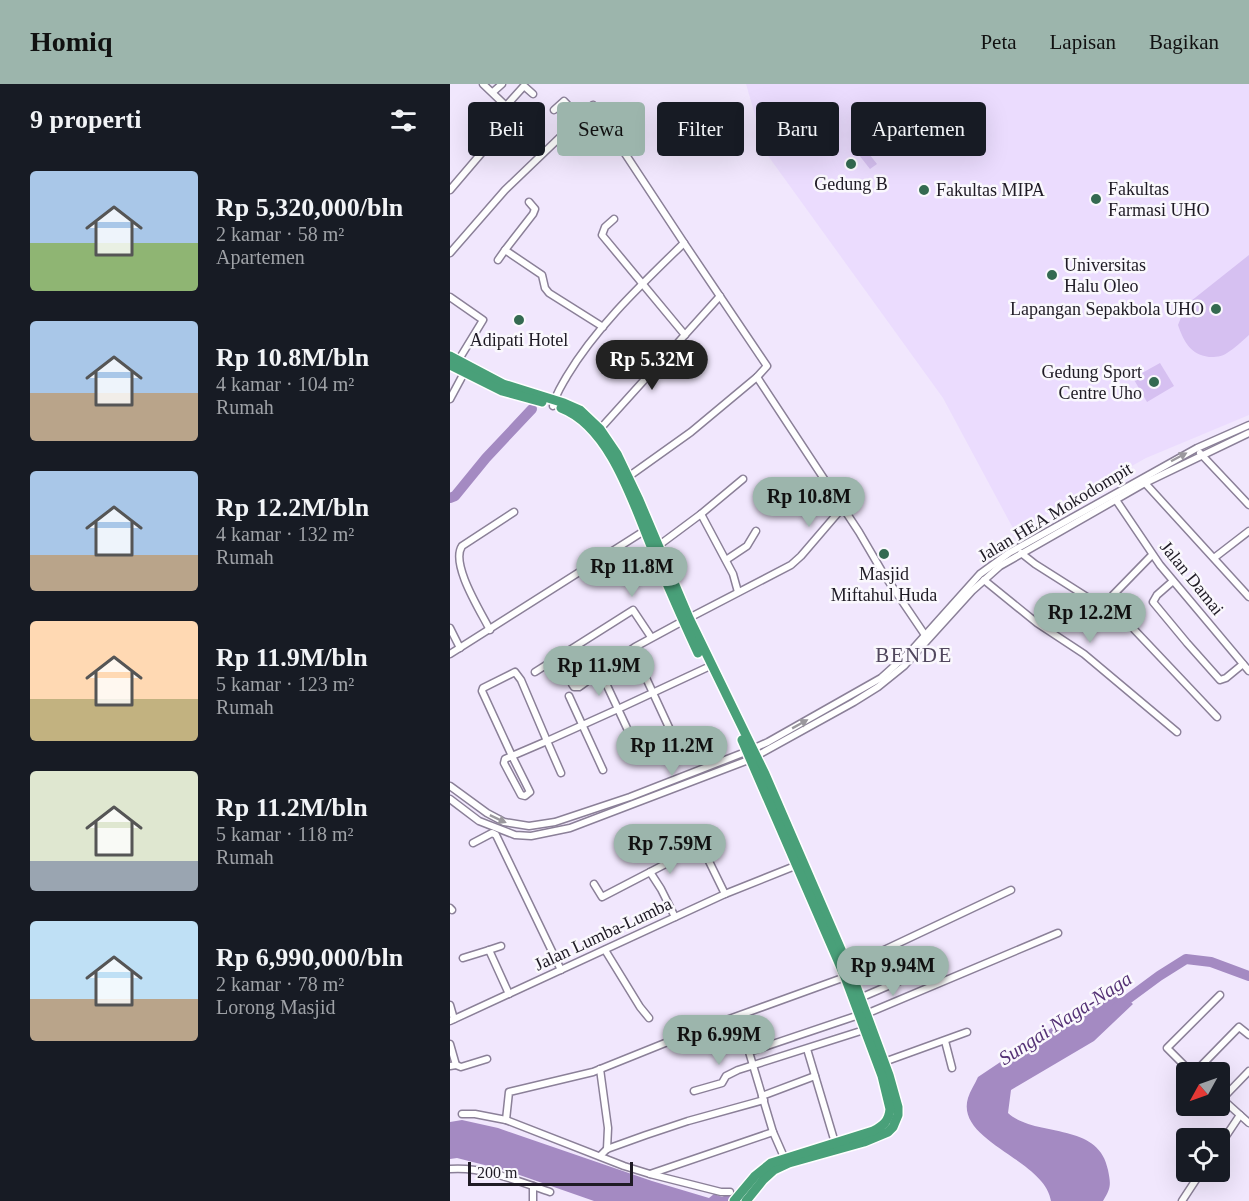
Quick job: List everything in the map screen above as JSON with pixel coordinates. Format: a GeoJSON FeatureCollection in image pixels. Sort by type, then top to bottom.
{"type":"FeatureCollection","features":[{"type":"Feature","properties":{"kind":"highway"},"geometry":{"type":"LineString","coordinates":[[453,361],[464,373],[502,391],[554,402],[577,416],[595,433],[636,501],[658,546],[686,619]]}},
{"type":"Feature","properties":{"kind":"highway"},"geometry":{"type":"LineString","coordinates":[[453,361],[503,384],[580,410],[600,429],[616,454],[628,477],[644,531],[752,754],[860,998],[864,1030],[882,1076],[890,1115],[881,1128],[789,1163],[774,1170],[745,1196],[732,1197]]}},
{"type":"Feature","properties":{"kind":"highway"},"geometry":{"type":"LineString","coordinates":[[691,630],[706,668],[752,754]]}},
{"type":"Feature","properties":{"kind":"highway"},"geometry":{"type":"LineString","coordinates":[[745,1196],[763,1168],[784,1157],[880,1136],[888,1132],[896,1122],[898,1107],[884,1062],[862,1015],[848,973]]}},
{"type":"Feature","properties":{"kind":"street"},"geometry":{"type":"LineString","coordinates":[[483,84],[506,106],[524,86],[532,94]]}},
{"type":"Feature","properties":{"kind":"street"},"geometry":{"type":"LineString","coordinates":[[493,92],[502,84]]}},
{"type":"Feature","properties":{"kind":"street"},"geometry":{"type":"LineString","coordinates":[[450,253],[506,190],[557,140]]}},
{"type":"Feature","properties":{"kind":"street"},"geometry":{"type":"LineString","coordinates":[[450,190],[479,156]]}},
{"type":"Feature","properties":{"kind":"street"},"geometry":{"type":"LineString","coordinates":[[627,156],[767,363],[757,377],[691,432],[628,477]]}},
{"type":"Feature","properties":{"kind":"street"},"geometry":{"type":"LineString","coordinates":[[498,260],[533,214],[535,209],[529,202]]}},
{"type":"Feature","properties":{"kind":"street"},"geometry":{"type":"LineString","coordinates":[[614,219],[605,227],[602,235],[685,335]]}},
{"type":"Feature","properties":{"kind":"street"},"geometry":{"type":"LineString","coordinates":[[554,402],[584,349],[642,283],[684,243]]}},
{"type":"Feature","properties":{"kind":"street"},"geometry":{"type":"LineString","coordinates":[[505,250],[542,275],[544,288],[549,293],[603,327]]}},
{"type":"Feature","properties":{"kind":"street"},"geometry":{"type":"LineString","coordinates":[[600,429],[720,296]]}},
{"type":"Feature","properties":{"kind":"street"},"geometry":{"type":"LineString","coordinates":[[450,297],[483,320],[453,361]]}},
{"type":"Feature","properties":{"kind":"street"},"geometry":{"type":"LineString","coordinates":[[450,399],[464,373]]}},
{"type":"Feature","properties":{"kind":"street"},"geometry":{"type":"LineString","coordinates":[[757,377],[843,507],[889,582],[926,635]]}},
{"type":"Feature","properties":{"kind":"street","name":"Jalan HEA Mokodompit"},"geometry":{"type":"LineString","coordinates":[[752,754],[864,692],[904,666],[984,580],[1000,566],[1048,534],[1196,448],[1249,425]]}},
{"type":"Feature","properties":{"kind":"street","name":"Jalan HEA Mokodompit"},"geometry":{"type":"LineString","coordinates":[[864,692],[896,667],[980,574],[1009,553],[1249,433]]}},
{"type":"Feature","properties":{"kind":"street"},"geometry":{"type":"LineString","coordinates":[[1196,448],[1249,505]]}},
{"type":"Feature","properties":{"kind":"street"},"geometry":{"type":"LineString","coordinates":[[658,546],[743,479]]}},
{"type":"Feature","properties":{"kind":"street"},"geometry":{"type":"LineString","coordinates":[[1145,483],[1249,597]]}},
{"type":"Feature","properties":{"kind":"street","name":"Jalan Damai"},"geometry":{"type":"LineString","coordinates":[[1116,500],[1152,555],[1249,671]]}},
{"type":"Feature","properties":{"kind":"street"},"geometry":{"type":"LineString","coordinates":[[572,684],[574,687],[584,684],[651,637],[794,562],[843,507]]}},
{"type":"Feature","properties":{"kind":"street"},"geometry":{"type":"LineString","coordinates":[[490,630],[460,569],[459,551],[462,546],[514,512]]}},
{"type":"Feature","properties":{"kind":"street"},"geometry":{"type":"LineString","coordinates":[[701,514],[733,574],[738,592]]}},
{"type":"Feature","properties":{"kind":"street"},"geometry":{"type":"LineString","coordinates":[[450,654],[644,531]]}},
{"type":"Feature","properties":{"kind":"street"},"geometry":{"type":"LineString","coordinates":[[726,560],[744,548],[756,531]]}},
{"type":"Feature","properties":{"kind":"street"},"geometry":{"type":"LineString","coordinates":[[1214,558],[1249,531]]}},
{"type":"Feature","properties":{"kind":"street"},"geometry":{"type":"LineString","coordinates":[[1021,553],[1128,622],[1217,717]]}},
{"type":"Feature","properties":{"kind":"street"},"geometry":{"type":"LineString","coordinates":[[1113,595],[1152,555]]}},
{"type":"Feature","properties":{"kind":"street"},"geometry":{"type":"LineString","coordinates":[[984,580],[1042,627],[1084,654],[1177,732]]}},
{"type":"Feature","properties":{"kind":"street"},"geometry":{"type":"LineString","coordinates":[[1173,581],[1153,602],[1187,643],[1220,680],[1243,664]]}},
{"type":"Feature","properties":{"kind":"street"},"geometry":{"type":"LineString","coordinates":[[535,672],[633,610],[651,637]]}},
{"type":"Feature","properties":{"kind":"street"},"geometry":{"type":"LineString","coordinates":[[450,628],[460,648]]}},
{"type":"Feature","properties":{"kind":"street"},"geometry":{"type":"LineString","coordinates":[[634,652],[672,734]]}},
{"type":"Feature","properties":{"kind":"street"},"geometry":{"type":"LineString","coordinates":[[561,773],[547,741],[521,680],[517,672],[483,688],[482,691],[512,756],[530,792],[526,795],[521,795],[504,763],[505,759],[512,756],[547,741],[583,726],[706,668]]}},
{"type":"Feature","properties":{"kind":"street"},"geometry":{"type":"LineString","coordinates":[[602,675],[639,754]]}},
{"type":"Feature","properties":{"kind":"street"},"geometry":{"type":"LineString","coordinates":[[569,696],[603,770]]}},
{"type":"Feature","properties":{"kind":"street"},"geometry":{"type":"LineString","coordinates":[[450,786],[487,813],[504,822],[529,826],[555,822],[752,754]]}},
{"type":"Feature","properties":{"kind":"street"},"geometry":{"type":"LineString","coordinates":[[450,799],[479,822],[515,835],[531,836],[570,828],[752,754]]}},
{"type":"Feature","properties":{"kind":"street"},"geometry":{"type":"LineString","coordinates":[[473,843],[492,833],[496,835],[561,970]]}},
{"type":"Feature","properties":{"kind":"street"},"geometry":{"type":"LineString","coordinates":[[704,849],[724,894]]}},
{"type":"Feature","properties":{"kind":"street"},"geometry":{"type":"LineString","coordinates":[[594,884],[603,897],[679,857]]}},
{"type":"Feature","properties":{"kind":"street","name":"Jalan Lumba-Lumba"},"geometry":{"type":"LineString","coordinates":[[452,1020],[724,894],[800,864]]}},
{"type":"Feature","properties":{"kind":"street"},"geometry":{"type":"LineString","coordinates":[[650,872],[675,917]]}},
{"type":"Feature","properties":{"kind":"street"},"geometry":{"type":"LineString","coordinates":[[506,1120],[509,1092],[600,1069],[848,973],[1011,890]]}},
{"type":"Feature","properties":{"kind":"street"},"geometry":{"type":"LineString","coordinates":[[784,1157],[773,1132],[749,1054],[750,1050],[862,1015],[1058,933]]}},
{"type":"Feature","properties":{"kind":"street"},"geometry":{"type":"LineString","coordinates":[[463,958],[501,946]]}},
{"type":"Feature","properties":{"kind":"street"},"geometry":{"type":"LineString","coordinates":[[489,950],[509,994]]}},
{"type":"Feature","properties":{"kind":"street"},"geometry":{"type":"LineString","coordinates":[[605,950],[649,1018]]}},
{"type":"Feature","properties":{"kind":"street"},"geometry":{"type":"LineString","coordinates":[[860,998],[918,973]]}},
{"type":"Feature","properties":{"kind":"street"},"geometry":{"type":"LineString","coordinates":[[1181,1062],[1167,1048],[1220,995]]}},
{"type":"Feature","properties":{"kind":"street"},"geometry":{"type":"LineString","coordinates":[[450,1005],[452,1020]]}},
{"type":"Feature","properties":{"kind":"street"},"geometry":{"type":"LineString","coordinates":[[1206,1062],[1239,1027],[1249,1035]]}},
{"type":"Feature","properties":{"kind":"street"},"geometry":{"type":"LineString","coordinates":[[694,1091],[722,1083],[726,1076],[753,1065],[864,1030]]}},
{"type":"Feature","properties":{"kind":"street"},"geometry":{"type":"LineString","coordinates":[[884,1062],[967,1032]]}},
{"type":"Feature","properties":{"kind":"street"},"geometry":{"type":"LineString","coordinates":[[945,1041],[952,1068]]}},
{"type":"Feature","properties":{"kind":"street"},"geometry":{"type":"LineString","coordinates":[[450,1044],[453,1065],[461,1067],[486,1059]]}},
{"type":"Feature","properties":{"kind":"street"},"geometry":{"type":"LineString","coordinates":[[807,1049],[836,1146]]}},
{"type":"Feature","properties":{"kind":"street"},"geometry":{"type":"LineString","coordinates":[[600,1069],[608,1128],[607,1149]]}},
{"type":"Feature","properties":{"kind":"street"},"geometry":{"type":"LineString","coordinates":[[1230,1089],[1249,1071]]}},
{"type":"Feature","properties":{"kind":"street"},"geometry":{"type":"LineString","coordinates":[[600,1156],[607,1149],[763,1098],[815,1076]]}},
{"type":"Feature","properties":{"kind":"street"},"geometry":{"type":"LineString","coordinates":[[1230,1106],[1249,1123]]}},
{"type":"Feature","properties":{"kind":"street"},"geometry":{"type":"LineString","coordinates":[[462,1114],[506,1120],[650,1174],[732,1197]]}},
{"type":"Feature","properties":{"kind":"street"},"geometry":{"type":"LineString","coordinates":[[1230,1130],[1240,1115]]}},
{"type":"Feature","properties":{"kind":"street"},"geometry":{"type":"LineString","coordinates":[[650,1174],[773,1132]]}},
{"type":"Feature","properties":{"kind":"street"},"geometry":{"type":"LineString","coordinates":[[450,1169],[463,1168],[514,1179],[550,1192]]}},
{"type":"Feature","properties":{"kind":"street"},"geometry":{"type":"LineString","coordinates":[[1182,1201],[1194,1182]]}},
{"type":"Feature","properties":{"kind":"street"},"geometry":{"type":"LineString","coordinates":[[533,1201],[534,1186]]}},
{"type":"Feature","properties":{"kind":"shaded area","name":"Universitas Halu Oleo"},"geometry":{"type":"Polygon","coordinates":[[[746,84],[1249,84],[1249,415],[1146,458],[1015,532],[943,398],[768,156],[839,156],[839,102],[756,102],[756,118],[746,84]]]}},
{"type":"Feature","properties":{"kind":"shaded area"},"geometry":{"type":"Polygon","coordinates":[[[860,156],[871,156],[877,164],[870,169],[860,156]]]}},
{"type":"Feature","properties":{"kind":"shaded area","name":"Lapangan Sepakbola UHO"},"geometry":{"type":"Polygon","coordinates":[[[1249,255],[1249,335],[1223,355],[1209,357],[1197,353],[1185,342],[1178,325],[1186,305],[1249,255]]]}},
{"type":"Feature","properties":{"kind":"shaded area","name":"Gedung Sport Centre Uho"},"geometry":{"type":"Polygon","coordinates":[[[1160,363],[1174,386],[1147,402],[1133,378],[1160,363]]]}},
{"type":"Feature","properties":{"kind":"shaded area"},"geometry":{"type":"Polygon","coordinates":[[[1113,987],[1133,1004],[1094,1041],[1011,1090],[1008,1113],[1034,1126],[1080,1137],[1092,1144],[1102,1155],[1108,1170],[1110,1186],[1103,1201],[1051,1201],[1045,1186],[1034,1173],[987,1139],[975,1127],[968,1113],[968,1098],[978,1077],[1113,987]]]}},
{"type":"Feature","properties":{"kind":"shaded area"},"geometry":{"type":"Polygon","coordinates":[[[462,1120],[498,1128],[652,1181],[709,1198],[714,1194],[722,1197],[730,1193],[745,1201],[594,1201],[508,1171],[457,1158],[450,1159],[450,1122],[462,1120]]]}},
{"type":"Feature","properties":{"kind":"waterway"},"geometry":{"type":"LineString","coordinates":[[450,498],[455,496],[486,458],[532,409]]}},
{"type":"Feature","properties":{"kind":"waterway","name":"Sungai Naga-Naga"},"geometry":{"type":"LineString","coordinates":[[1117,1007],[1186,959],[1211,962],[1249,976]]}},
{"type":"Feature","properties":{"kind":"place","name":"Gedung B"},"geometry":{"type":"Point","coordinates":[851,164]}},
{"type":"Feature","properties":{"kind":"place","name":"Fakultas MIPA"},"geometry":{"type":"Point","coordinates":[924,190]}},
{"type":"Feature","properties":{"kind":"place","name":"Fakultas Farmasi UHO"},"geometry":{"type":"Point","coordinates":[1096,199]}},
{"type":"Feature","properties":{"kind":"place","name":"Universitas Halu Oleo"},"geometry":{"type":"Point","coordinates":[1052,275]}},
{"type":"Feature","properties":{"kind":"place","name":"Lapangan Sepakbola UHO"},"geometry":{"type":"Point","coordinates":[1216,309]}},
{"type":"Feature","properties":{"kind":"place","name":"Adipati Hotel"},"geometry":{"type":"Point","coordinates":[519,320]}},
{"type":"Feature","properties":{"kind":"place","name":"Gedung Sport Centre Uho"},"geometry":{"type":"Point","coordinates":[1154,382]}},
{"type":"Feature","properties":{"kind":"place","name":"Masjid Miftahul Huda"},"geometry":{"type":"Point","coordinates":[884,554]}},
{"type":"Feature","properties":{"kind":"district","name":"BENDE"},"geometry":{"type":"Point","coordinates":[914,655]}}]}
